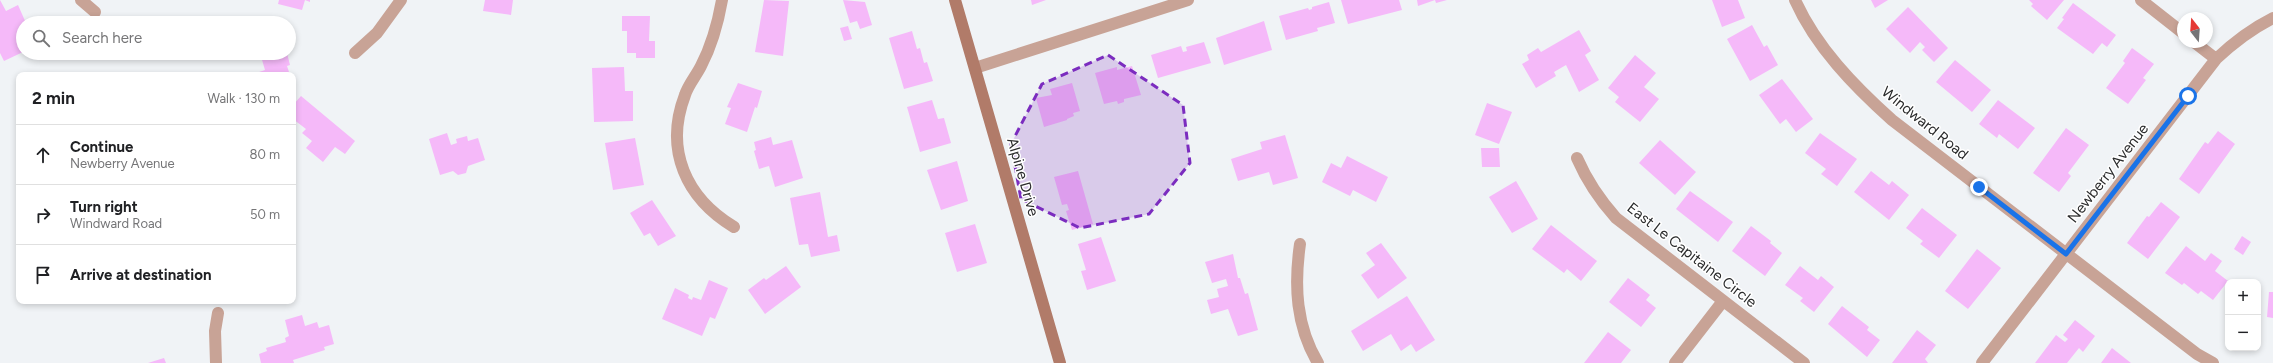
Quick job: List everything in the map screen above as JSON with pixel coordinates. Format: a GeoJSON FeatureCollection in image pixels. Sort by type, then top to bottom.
{"type":"FeatureCollection","features":[{"type":"Feature","properties":{"kind":"street"},"geometry":{"type":"LineString","coordinates":[[81,0],[95,12]]}},
{"type":"Feature","properties":{"kind":"street"},"geometry":{"type":"LineString","coordinates":[[355,53],[377,33],[401,0]]}},
{"type":"Feature","properties":{"kind":"street"},"geometry":{"type":"LineString","coordinates":[[722,0],[718,22],[711,44],[685,94],[679,112],[677,133],[678,150],[683,170],[692,189],[705,205],[719,218],[734,227]]}},
{"type":"Feature","properties":{"kind":"street","name":"Alpine Drive"},"geometry":{"type":"LineString","coordinates":[[955,0],[1060,363]]}},
{"type":"Feature","properties":{"kind":"street"},"geometry":{"type":"LineString","coordinates":[[975,68],[1188,0]]}},
{"type":"Feature","properties":{"kind":"street","name":"Windward Road"},"geometry":{"type":"LineString","coordinates":[[1795,0],[1815,36],[1838,66],[1864,94],[1892,120],[2197,354],[2213,363]]}},
{"type":"Feature","properties":{"kind":"street"},"geometry":{"type":"LineString","coordinates":[[2141,0],[2177,28]]}},
{"type":"Feature","properties":{"kind":"street","name":"Newberry Avenue"},"geometry":{"type":"LineString","coordinates":[[1982,363],[2216,59],[2235,41],[2254,27],[2273,18]]}},
{"type":"Feature","properties":{"kind":"street"},"geometry":{"type":"LineString","coordinates":[[2202,48],[2216,59]]}},
{"type":"Feature","properties":{"kind":"street","name":"East Le Capitaine Circle"},"geometry":{"type":"LineString","coordinates":[[1577,158],[1586,178],[1599,198],[1616,218],[1804,363]]}},
{"type":"Feature","properties":{"kind":"street"},"geometry":{"type":"LineString","coordinates":[[1300,244],[1296,268],[1299,312],[1304,333],[1318,363]]}},
{"type":"Feature","properties":{"kind":"street"},"geometry":{"type":"LineString","coordinates":[[1675,363],[1723,301]]}},
{"type":"Feature","properties":{"kind":"street"},"geometry":{"type":"LineString","coordinates":[[216,363],[215,331],[218,313]]}},
{"type":"Feature","properties":{"kind":"highlighted area"},"geometry":{"type":"Polygon","coordinates":[[[1108,55],[1183,105],[1190,163],[1149,214],[1080,228],[1021,199],[1011,144],[1042,84],[1108,55]]]}},
{"type":"Feature","properties":{"kind":"building"},"geometry":{"type":"Polygon","coordinates":[[[0,0],[6,11],[18,5],[23,16],[16,16],[16,55],[4,61],[0,53],[0,0]]]}},
{"type":"Feature","properties":{"kind":"building"},"geometry":{"type":"Polygon","coordinates":[[[279,0],[305,0],[302,10],[278,4],[279,0]]]}},
{"type":"Feature","properties":{"kind":"building"},"geometry":{"type":"Polygon","coordinates":[[[485,0],[513,0],[511,15],[483,11],[485,0]]]}},
{"type":"Feature","properties":{"kind":"building"},"geometry":{"type":"Polygon","coordinates":[[[764,0],[789,1],[783,56],[755,52],[764,0]]]}},
{"type":"Feature","properties":{"kind":"building"},"geometry":{"type":"Polygon","coordinates":[[[843,0],[865,2],[872,25],[860,29],[857,21],[850,23],[843,0]]]}},
{"type":"Feature","properties":{"kind":"building"},"geometry":{"type":"Polygon","coordinates":[[[1031,0],[1046,0],[1032,5],[1031,0]]]}},
{"type":"Feature","properties":{"kind":"building"},"geometry":{"type":"Polygon","coordinates":[[[1341,0],[1399,0],[1402,10],[1348,24],[1341,0]]]}},
{"type":"Feature","properties":{"kind":"building"},"geometry":{"type":"Polygon","coordinates":[[[1417,0],[1435,0],[1418,6],[1417,0]]]}},
{"type":"Feature","properties":{"kind":"building"},"geometry":{"type":"Polygon","coordinates":[[[1435,0],[1447,0],[1436,3],[1435,0]]]}},
{"type":"Feature","properties":{"kind":"building"},"geometry":{"type":"Polygon","coordinates":[[[1712,0],[1738,0],[1745,18],[1722,27],[1712,0]]]}},
{"type":"Feature","properties":{"kind":"building"},"geometry":{"type":"Polygon","coordinates":[[[1871,0],[1888,0],[1875,8],[1871,0]]]}},
{"type":"Feature","properties":{"kind":"building"},"geometry":{"type":"Polygon","coordinates":[[[2029,0],[2064,0],[2047,20],[2031,6],[2033,4],[2029,0]]]}},
{"type":"Feature","properties":{"kind":"building"},"geometry":{"type":"Polygon","coordinates":[[[1329,2],[1335,23],[1317,28],[1318,31],[1286,40],[1279,16],[1308,8],[1309,10],[1312,9],[1312,7],[1329,2]]]}},
{"type":"Feature","properties":{"kind":"building"},"geometry":{"type":"Polygon","coordinates":[[[2073,3],[2116,35],[2107,47],[2102,43],[2093,54],[2057,28],[2073,3]]]}},
{"type":"Feature","properties":{"kind":"building"},"geometry":{"type":"Polygon","coordinates":[[[1908,7],[1948,48],[1934,62],[1922,50],[1925,47],[1920,42],[1910,53],[1886,29],[1908,7]]]}},
{"type":"Feature","properties":{"kind":"building"},"geometry":{"type":"Polygon","coordinates":[[[622,16],[650,16],[649,41],[655,41],[655,58],[636,58],[636,53],[627,53],[627,31],[622,31],[622,16]]]}},
{"type":"Feature","properties":{"kind":"building"},"geometry":{"type":"Polygon","coordinates":[[[1264,21],[1272,50],[1224,65],[1216,38],[1264,21]]]}},
{"type":"Feature","properties":{"kind":"building"},"geometry":{"type":"Polygon","coordinates":[[[1752,25],[1764,47],[1767,45],[1778,65],[1750,81],[1727,39],[1752,25]]]}},
{"type":"Feature","properties":{"kind":"building"},"geometry":{"type":"Polygon","coordinates":[[[848,26],[852,39],[844,41],[840,28],[848,26]]]}},
{"type":"Feature","properties":{"kind":"building"},"geometry":{"type":"Polygon","coordinates":[[[1579,30],[1591,51],[1585,55],[1599,80],[1579,92],[1566,65],[1554,72],[1556,76],[1536,88],[1522,64],[1529,60],[1527,55],[1538,48],[1541,52],[1579,30]]]}},
{"type":"Feature","properties":{"kind":"building"},"geometry":{"type":"Polygon","coordinates":[[[912,31],[917,49],[920,48],[924,63],[927,62],[933,81],[904,89],[889,38],[912,31]]]}},
{"type":"Feature","properties":{"kind":"building"},"geometry":{"type":"Polygon","coordinates":[[[1204,42],[1211,63],[1158,78],[1151,55],[1181,46],[1183,52],[1187,51],[1186,47],[1204,42]]]}},
{"type":"Feature","properties":{"kind":"building"},"geometry":{"type":"Polygon","coordinates":[[[2132,48],[2154,64],[2143,78],[2146,80],[2128,104],[2106,88],[2125,63],[2123,61],[2132,48]]]}},
{"type":"Feature","properties":{"kind":"building"},"geometry":{"type":"Polygon","coordinates":[[[1635,55],[1656,73],[1644,87],[1659,99],[1640,122],[1615,102],[1619,97],[1608,88],[1635,55]]]}},
{"type":"Feature","properties":{"kind":"building"},"geometry":{"type":"Polygon","coordinates":[[[262,60],[289,60],[290,65],[287,66],[289,72],[259,72],[265,70],[262,60]]]}},
{"type":"Feature","properties":{"kind":"building"},"geometry":{"type":"Polygon","coordinates":[[[1955,60],[1991,90],[1972,112],[1936,82],[1955,60]]]}},
{"type":"Feature","properties":{"kind":"building"},"geometry":{"type":"Polygon","coordinates":[[[1132,66],[1141,95],[1124,99],[1124,102],[1118,104],[1117,101],[1104,104],[1095,73],[1117,67],[1117,70],[1132,66]]]}},
{"type":"Feature","properties":{"kind":"building"},"geometry":{"type":"Polygon","coordinates":[[[624,67],[625,91],[633,91],[633,121],[594,122],[592,68],[624,67]]]}},
{"type":"Feature","properties":{"kind":"building"},"geometry":{"type":"Polygon","coordinates":[[[1782,79],[1813,119],[1796,132],[1786,119],[1780,124],[1759,95],[1782,79]]]}},
{"type":"Feature","properties":{"kind":"building"},"geometry":{"type":"Polygon","coordinates":[[[738,83],[762,91],[747,132],[725,124],[731,108],[727,107],[738,83]]]}},
{"type":"Feature","properties":{"kind":"building"},"geometry":{"type":"Polygon","coordinates":[[[1072,83],[1080,111],[1073,113],[1074,116],[1067,120],[1044,127],[1036,98],[1052,95],[1050,89],[1072,83]]]}},
{"type":"Feature","properties":{"kind":"building"},"geometry":{"type":"Polygon","coordinates":[[[301,96],[355,141],[345,154],[335,147],[323,162],[306,148],[312,141],[302,133],[306,129],[296,121],[296,102],[301,96]]]}},
{"type":"Feature","properties":{"kind":"building"},"geometry":{"type":"Polygon","coordinates":[[[932,100],[938,119],[944,118],[951,143],[920,152],[907,107],[932,100]]]}},
{"type":"Feature","properties":{"kind":"building"},"geometry":{"type":"Polygon","coordinates":[[[1998,100],[2035,128],[2018,149],[1999,134],[1997,138],[1979,124],[1998,100]]]}},
{"type":"Feature","properties":{"kind":"building"},"geometry":{"type":"Polygon","coordinates":[[[1487,103],[1512,112],[1499,144],[1475,135],[1487,103]]]}},
{"type":"Feature","properties":{"kind":"building"},"geometry":{"type":"Polygon","coordinates":[[[2066,128],[2089,145],[2068,173],[2071,176],[2059,192],[2033,173],[2066,128]]]}},
{"type":"Feature","properties":{"kind":"building"},"geometry":{"type":"Polygon","coordinates":[[[2218,131],[2235,144],[2199,194],[2179,179],[2205,142],[2208,144],[2218,131]]]}},
{"type":"Feature","properties":{"kind":"building"},"geometry":{"type":"Polygon","coordinates":[[[447,133],[451,145],[457,143],[456,139],[467,136],[468,141],[478,138],[485,160],[468,166],[466,173],[458,175],[453,171],[440,175],[429,139],[447,133]]]}},
{"type":"Feature","properties":{"kind":"building"},"geometry":{"type":"Polygon","coordinates":[[[1820,133],[1857,159],[1837,186],[1821,174],[1826,169],[1805,153],[1820,133]]]}},
{"type":"Feature","properties":{"kind":"building"},"geometry":{"type":"Polygon","coordinates":[[[1285,135],[1298,178],[1273,185],[1269,172],[1238,181],[1231,159],[1262,149],[1260,142],[1285,135]]]}},
{"type":"Feature","properties":{"kind":"building"},"geometry":{"type":"Polygon","coordinates":[[[771,137],[773,145],[792,140],[803,178],[775,187],[769,166],[759,169],[754,151],[756,150],[754,142],[771,137]]]}},
{"type":"Feature","properties":{"kind":"building"},"geometry":{"type":"Polygon","coordinates":[[[635,138],[644,185],[613,190],[605,143],[635,138]]]}},
{"type":"Feature","properties":{"kind":"building"},"geometry":{"type":"Polygon","coordinates":[[[1660,140],[1696,172],[1675,195],[1639,163],[1660,140]]]}},
{"type":"Feature","properties":{"kind":"building"},"geometry":{"type":"Polygon","coordinates":[[[1481,148],[1499,148],[1500,167],[1482,167],[1481,148]]]}},
{"type":"Feature","properties":{"kind":"building"},"geometry":{"type":"Polygon","coordinates":[[[1347,156],[1388,177],[1376,202],[1353,190],[1350,196],[1322,182],[1331,163],[1341,168],[1347,156]]]}},
{"type":"Feature","properties":{"kind":"building"},"geometry":{"type":"Polygon","coordinates":[[[957,161],[968,201],[941,210],[927,170],[957,161]]]}},
{"type":"Feature","properties":{"kind":"building"},"geometry":{"type":"Polygon","coordinates":[[[1078,171],[1093,224],[1072,230],[1066,211],[1069,210],[1067,204],[1062,205],[1054,177],[1078,171]]]}},
{"type":"Feature","properties":{"kind":"building"},"geometry":{"type":"Polygon","coordinates":[[[1871,171],[1889,185],[1892,181],[1909,195],[1889,220],[1854,192],[1871,171]]]}},
{"type":"Feature","properties":{"kind":"building"},"geometry":{"type":"Polygon","coordinates":[[[1516,181],[1538,219],[1512,233],[1489,197],[1516,181]]]}},
{"type":"Feature","properties":{"kind":"building"},"geometry":{"type":"Polygon","coordinates":[[[1690,191],[1733,222],[1718,242],[1676,209],[1690,191]]]}},
{"type":"Feature","properties":{"kind":"building"},"geometry":{"type":"Polygon","coordinates":[[[820,192],[828,237],[837,235],[840,251],[811,257],[808,244],[799,245],[790,198],[820,192]]]}},
{"type":"Feature","properties":{"kind":"building"},"geometry":{"type":"Polygon","coordinates":[[[652,200],[676,236],[658,246],[650,233],[644,236],[630,213],[652,200]]]}},
{"type":"Feature","properties":{"kind":"building"},"geometry":{"type":"Polygon","coordinates":[[[2161,202],[2180,217],[2148,259],[2127,243],[2147,216],[2149,217],[2161,202]]]}},
{"type":"Feature","properties":{"kind":"building"},"geometry":{"type":"Polygon","coordinates":[[[1922,208],[1957,235],[1939,258],[1920,244],[1923,241],[1906,228],[1922,208]]]}},
{"type":"Feature","properties":{"kind":"building"},"geometry":{"type":"Polygon","coordinates":[[[975,224],[987,263],[957,272],[945,233],[975,224]]]}},
{"type":"Feature","properties":{"kind":"building"},"geometry":{"type":"Polygon","coordinates":[[[1551,225],[1597,261],[1581,281],[1567,269],[1564,273],[1532,249],[1551,225]]]}},
{"type":"Feature","properties":{"kind":"building"},"geometry":{"type":"Polygon","coordinates":[[[1751,226],[1771,241],[1770,243],[1782,253],[1765,276],[1732,251],[1751,226]]]}},
{"type":"Feature","properties":{"kind":"building"},"geometry":{"type":"Polygon","coordinates":[[[2242,236],[2251,242],[2243,255],[2234,249],[2242,236]]]}},
{"type":"Feature","properties":{"kind":"building"},"geometry":{"type":"Polygon","coordinates":[[[1101,237],[1116,281],[1087,290],[1081,271],[1086,270],[1078,244],[1101,237]]]}},
{"type":"Feature","properties":{"kind":"building"},"geometry":{"type":"Polygon","coordinates":[[[1381,243],[1407,278],[1378,299],[1361,275],[1375,265],[1366,253],[1381,243]]]}},
{"type":"Feature","properties":{"kind":"building"},"geometry":{"type":"Polygon","coordinates":[[[2186,246],[2205,261],[2211,253],[2222,261],[2215,271],[2225,279],[2225,285],[2213,300],[2201,291],[2198,294],[2184,283],[2182,285],[2165,273],[2186,246]]]}},
{"type":"Feature","properties":{"kind":"building"},"geometry":{"type":"Polygon","coordinates":[[[1977,249],[2001,268],[1968,309],[1945,291],[1977,249]]]}},
{"type":"Feature","properties":{"kind":"building"},"geometry":{"type":"Polygon","coordinates":[[[1233,254],[1238,278],[1240,278],[1245,294],[1248,293],[1258,330],[1238,336],[1228,309],[1211,314],[1207,300],[1219,297],[1217,289],[1228,286],[1226,279],[1212,283],[1205,262],[1233,254]]]}},
{"type":"Feature","properties":{"kind":"building"},"geometry":{"type":"Polygon","coordinates":[[[786,266],[801,287],[765,314],[748,290],[764,278],[766,280],[786,266]]]}},
{"type":"Feature","properties":{"kind":"building"},"geometry":{"type":"Polygon","coordinates":[[[1800,266],[1818,280],[1821,276],[1834,287],[1814,312],[1800,301],[1803,298],[1785,285],[1800,266]]]}},
{"type":"Feature","properties":{"kind":"building"},"geometry":{"type":"Polygon","coordinates":[[[1628,278],[1650,295],[1646,300],[1656,308],[1641,327],[1609,302],[1628,278]]]}},
{"type":"Feature","properties":{"kind":"building"},"geometry":{"type":"Polygon","coordinates":[[[709,280],[728,288],[715,319],[710,317],[702,336],[662,319],[675,288],[689,295],[688,298],[692,300],[693,297],[701,300],[709,280]]]}},
{"type":"Feature","properties":{"kind":"building"},"geometry":{"type":"Polygon","coordinates":[[[2269,292],[2273,292],[2273,318],[2267,317],[2269,292]]]}},
{"type":"Feature","properties":{"kind":"building"},"geometry":{"type":"Polygon","coordinates":[[[1407,296],[1435,340],[1416,352],[1411,344],[1401,351],[1391,334],[1363,351],[1351,331],[1407,296]]]}},
{"type":"Feature","properties":{"kind":"building"},"geometry":{"type":"Polygon","coordinates":[[[1842,306],[1869,327],[1867,330],[1880,340],[1867,357],[1828,324],[1842,306]]]}},
{"type":"Feature","properties":{"kind":"building"},"geometry":{"type":"Polygon","coordinates":[[[302,315],[305,326],[317,322],[319,328],[329,325],[334,344],[324,347],[325,350],[293,360],[294,363],[261,363],[259,354],[267,351],[266,348],[286,342],[285,338],[289,336],[285,320],[302,315]]]}},
{"type":"Feature","properties":{"kind":"building"},"geometry":{"type":"Polygon","coordinates":[[[2075,320],[2095,336],[2083,352],[2079,348],[2067,363],[2035,363],[2056,335],[2065,342],[2068,339],[2063,335],[2075,320]]]}},
{"type":"Feature","properties":{"kind":"building"},"geometry":{"type":"Polygon","coordinates":[[[1917,330],[1936,345],[1925,359],[1928,363],[1892,363],[1917,330]]]}},
{"type":"Feature","properties":{"kind":"building"},"geometry":{"type":"Polygon","coordinates":[[[1608,332],[1631,350],[1621,363],[1584,363],[1608,332]]]}},
{"type":"Feature","properties":{"kind":"building"},"geometry":{"type":"Polygon","coordinates":[[[2112,348],[2131,363],[2101,363],[2112,348]]]}},
{"type":"Feature","properties":{"kind":"building"},"geometry":{"type":"Polygon","coordinates":[[[164,358],[166,363],[148,363],[164,358]]]}},
{"type":"Feature","properties":{"kind":"route"},"geometry":{"type":"LineString","coordinates":[[1979,187],[2066,254],[2188,96]]}}]}
